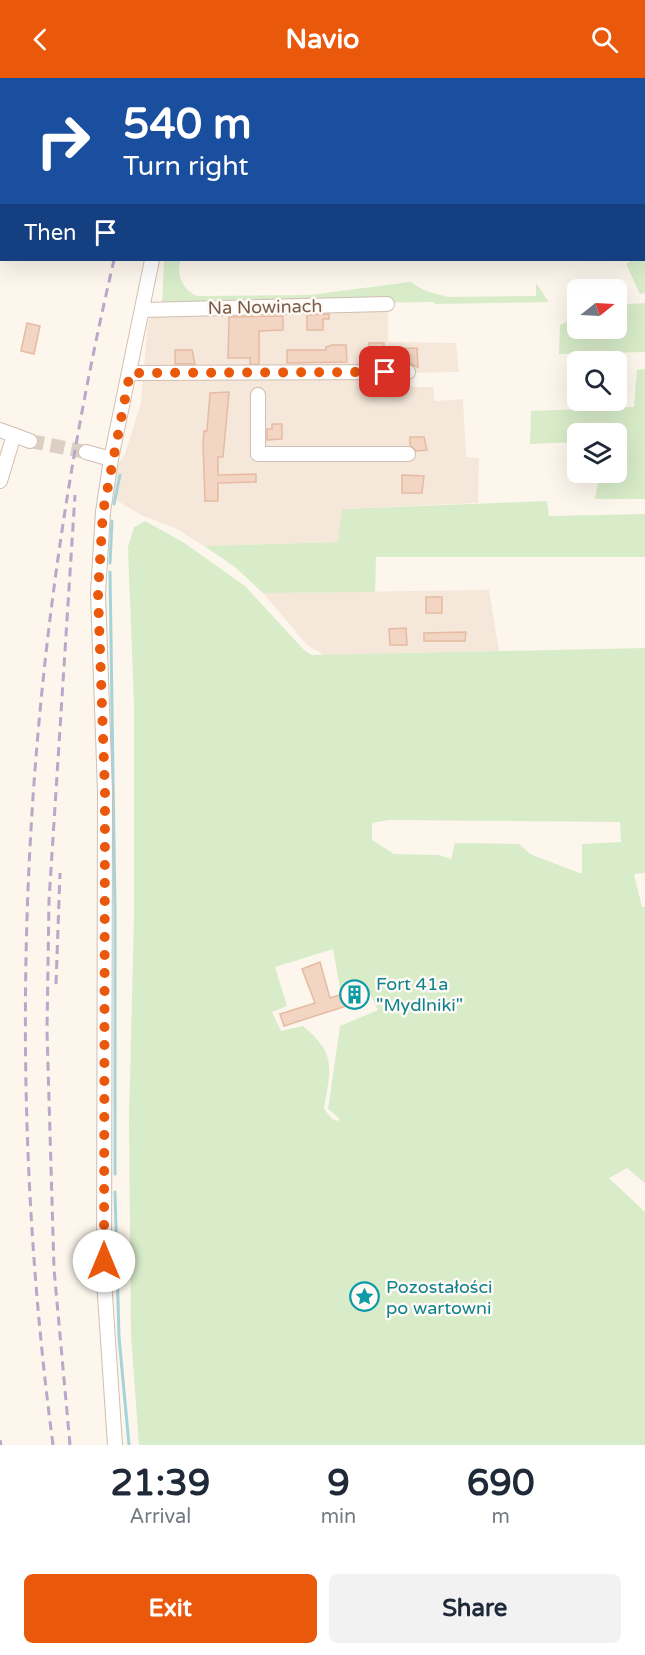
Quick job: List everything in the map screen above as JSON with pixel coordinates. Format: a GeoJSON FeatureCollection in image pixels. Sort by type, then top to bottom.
{"type":"FeatureCollection","features":[{"type":"Feature","properties":{"kind":"street"},"geometry":{"type":"LineString","coordinates":[[115,1445],[104,1280],[105,792],[98,593],[103,512],[111,459],[152,261]]}},
{"type":"Feature","properties":{"kind":"street","name":"Na Nowinach"},"geometry":{"type":"LineString","coordinates":[[142,310],[387,304]]}},
{"type":"Feature","properties":{"kind":"street"},"geometry":{"type":"LineString","coordinates":[[130,373],[408,372]]}},
{"type":"Feature","properties":{"kind":"street"},"geometry":{"type":"LineString","coordinates":[[258,395],[258,454],[408,454]]}},
{"type":"Feature","properties":{"kind":"street"},"geometry":{"type":"LineString","coordinates":[[0,430],[30,441]]}},
{"type":"Feature","properties":{"kind":"street"},"geometry":{"type":"LineString","coordinates":[[0,481],[14,435]]}},
{"type":"Feature","properties":{"kind":"street"},"geometry":{"type":"LineString","coordinates":[[86,452],[111,459]]}},
{"type":"Feature","properties":{"kind":"shaded area"},"geometry":{"type":"Polygon","coordinates":[[[388,306],[388,342],[456,343],[459,372],[398,373],[399,387],[433,387],[435,401],[463,399],[466,457],[479,458],[478,503],[343,509],[338,542],[204,546],[175,528],[141,515],[111,497],[112,473],[125,454],[141,403],[148,320],[161,313],[388,306]]]}},
{"type":"Feature","properties":{"kind":"shaded area"},"geometry":{"type":"Polygon","coordinates":[[[489,590],[499,651],[324,655],[307,645],[263,593],[489,590]]]}},
{"type":"Feature","properties":{"kind":"green space"},"geometry":{"type":"Polygon","coordinates":[[[164,261],[180,261],[179,271],[184,286],[197,296],[310,295],[410,282],[426,291],[448,297],[536,296],[536,283],[549,302],[435,304],[434,302],[162,305],[164,261]]]}},
{"type":"Feature","properties":{"kind":"green space"},"geometry":{"type":"Polygon","coordinates":[[[630,261],[645,261],[645,293],[640,294],[626,264],[630,261]]]}},
{"type":"Feature","properties":{"kind":"green space"},"geometry":{"type":"Polygon","coordinates":[[[645,303],[645,352],[567,351],[567,354],[559,354],[560,325],[567,322],[567,339],[627,339],[627,304],[645,303]]]}},
{"type":"Feature","properties":{"kind":"green space"},"geometry":{"type":"Polygon","coordinates":[[[645,369],[645,499],[595,499],[598,483],[627,483],[627,423],[567,423],[567,442],[530,444],[531,411],[627,411],[627,407],[634,407],[637,370],[645,369]]]}},
{"type":"Feature","properties":{"kind":"green space"},"geometry":{"type":"Polygon","coordinates":[[[547,501],[549,516],[645,514],[645,557],[376,557],[375,592],[263,593],[235,567],[204,546],[338,542],[342,509],[547,501]]]}},
{"type":"Feature","properties":{"kind":"green space"},"geometry":{"type":"Polygon","coordinates":[[[145,521],[183,542],[245,586],[304,650],[312,655],[645,648],[645,873],[634,874],[642,907],[645,907],[645,1183],[627,1168],[609,1178],[645,1212],[645,1445],[139,1445],[131,1336],[129,1119],[134,916],[134,704],[128,547],[134,527],[145,521]],[[389,820],[372,823],[372,840],[394,854],[439,855],[451,859],[455,843],[519,844],[530,854],[582,874],[582,844],[621,842],[620,822],[389,820]],[[333,949],[275,967],[287,1006],[272,1012],[281,1031],[303,1026],[314,1036],[327,1054],[329,1073],[324,1109],[332,1119],[339,1121],[339,1118],[328,1109],[340,1026],[378,1010],[365,984],[340,988],[333,949]]]}},
{"type":"Feature","properties":{"kind":"building"},"geometry":{"type":"Polygon","coordinates":[[[329,314],[329,319],[323,319],[323,330],[307,330],[307,315],[329,314]]]}},
{"type":"Feature","properties":{"kind":"building"},"geometry":{"type":"Polygon","coordinates":[[[283,316],[283,330],[259,331],[259,364],[250,364],[250,358],[228,358],[229,317],[283,316]]]}},
{"type":"Feature","properties":{"kind":"building"},"geometry":{"type":"Polygon","coordinates":[[[27,323],[40,326],[34,354],[21,351],[27,323]]]}},
{"type":"Feature","properties":{"kind":"building"},"geometry":{"type":"Polygon","coordinates":[[[369,343],[384,343],[384,349],[417,348],[418,367],[408,363],[369,363],[369,343]]]}},
{"type":"Feature","properties":{"kind":"building"},"geometry":{"type":"Polygon","coordinates":[[[346,345],[347,362],[287,363],[287,350],[326,350],[326,347],[346,345]]]}},
{"type":"Feature","properties":{"kind":"building"},"geometry":{"type":"Polygon","coordinates":[[[175,350],[192,350],[195,364],[175,364],[175,350]]]}},
{"type":"Feature","properties":{"kind":"building"},"geometry":{"type":"Polygon","coordinates":[[[229,392],[223,457],[218,457],[218,475],[256,474],[256,482],[218,483],[218,501],[205,501],[203,443],[204,431],[207,431],[210,393],[229,392]]]}},
{"type":"Feature","properties":{"kind":"building"},"geometry":{"type":"Polygon","coordinates":[[[272,424],[282,424],[282,439],[267,440],[267,429],[272,429],[272,424]]]}},
{"type":"Feature","properties":{"kind":"building"},"geometry":{"type":"Polygon","coordinates":[[[410,437],[424,437],[427,450],[416,451],[410,445],[410,437]]]}},
{"type":"Feature","properties":{"kind":"building"},"geometry":{"type":"Polygon","coordinates":[[[402,475],[424,476],[422,493],[402,493],[402,475]]]}},
{"type":"Feature","properties":{"kind":"building"},"geometry":{"type":"Polygon","coordinates":[[[426,597],[442,597],[442,613],[426,613],[426,597]]]}},
{"type":"Feature","properties":{"kind":"building"},"geometry":{"type":"Polygon","coordinates":[[[406,628],[407,645],[390,645],[389,629],[406,628]]]}},
{"type":"Feature","properties":{"kind":"building"},"geometry":{"type":"Polygon","coordinates":[[[466,632],[465,641],[424,641],[424,633],[466,632]]]}},
{"type":"Feature","properties":{"kind":"building","name":"Fort 41a \"Mydlniki\""},"geometry":{"type":"Polygon","coordinates":[[[320,962],[330,998],[364,987],[368,999],[284,1026],[280,1014],[315,1003],[302,969],[320,962]]]}},
{"type":"Feature","properties":{"kind":"waterway"},"geometry":{"type":"LineString","coordinates":[[114,504],[120,475]]}},
{"type":"Feature","properties":{"kind":"waterway"},"geometry":{"type":"LineString","coordinates":[[110,563],[112,521]]}},
{"type":"Feature","properties":{"kind":"waterway"},"geometry":{"type":"LineString","coordinates":[[110,572],[115,910],[115,1174]]}},
{"type":"Feature","properties":{"kind":"waterway"},"geometry":{"type":"LineString","coordinates":[[115,1192],[119,1337],[129,1445]]}},
{"type":"Feature","properties":{"kind":"tunnel"},"geometry":{"type":"LineString","coordinates":[[30,441],[86,452]]}},
{"type":"Feature","properties":{"kind":"railway"},"geometry":{"type":"LineString","coordinates":[[53,1445],[37,1297],[28,1148],[25,999],[30,850],[41,701],[59,553],[83,406],[114,261]]}},
{"type":"Feature","properties":{"kind":"railway"},"geometry":{"type":"LineString","coordinates":[[70,1445],[54,1269],[47,1031],[49,900],[75,495]]}},
{"type":"Feature","properties":{"kind":"railway"},"geometry":{"type":"LineString","coordinates":[[56,984],[60,873]]}},
{"type":"Feature","properties":{"kind":"railway"},"geometry":{"type":"LineString","coordinates":[[0,1440],[1,1445]]}},
{"type":"Feature","properties":{"kind":"place","name":"Fort 41a \"Mydlniki\""},"geometry":{"type":"Point","coordinates":[355,994]}},
{"type":"Feature","properties":{"kind":"place","name":"Pozostałości po wartowni"},"geometry":{"type":"Point","coordinates":[365,1297]}},
{"type":"Feature","properties":{"kind":"route"},"geometry":{"type":"LineString","coordinates":[[104,1261],[105,792],[103,677],[98,593],[103,512],[111,459],[130,373],[385,372]]}}]}
